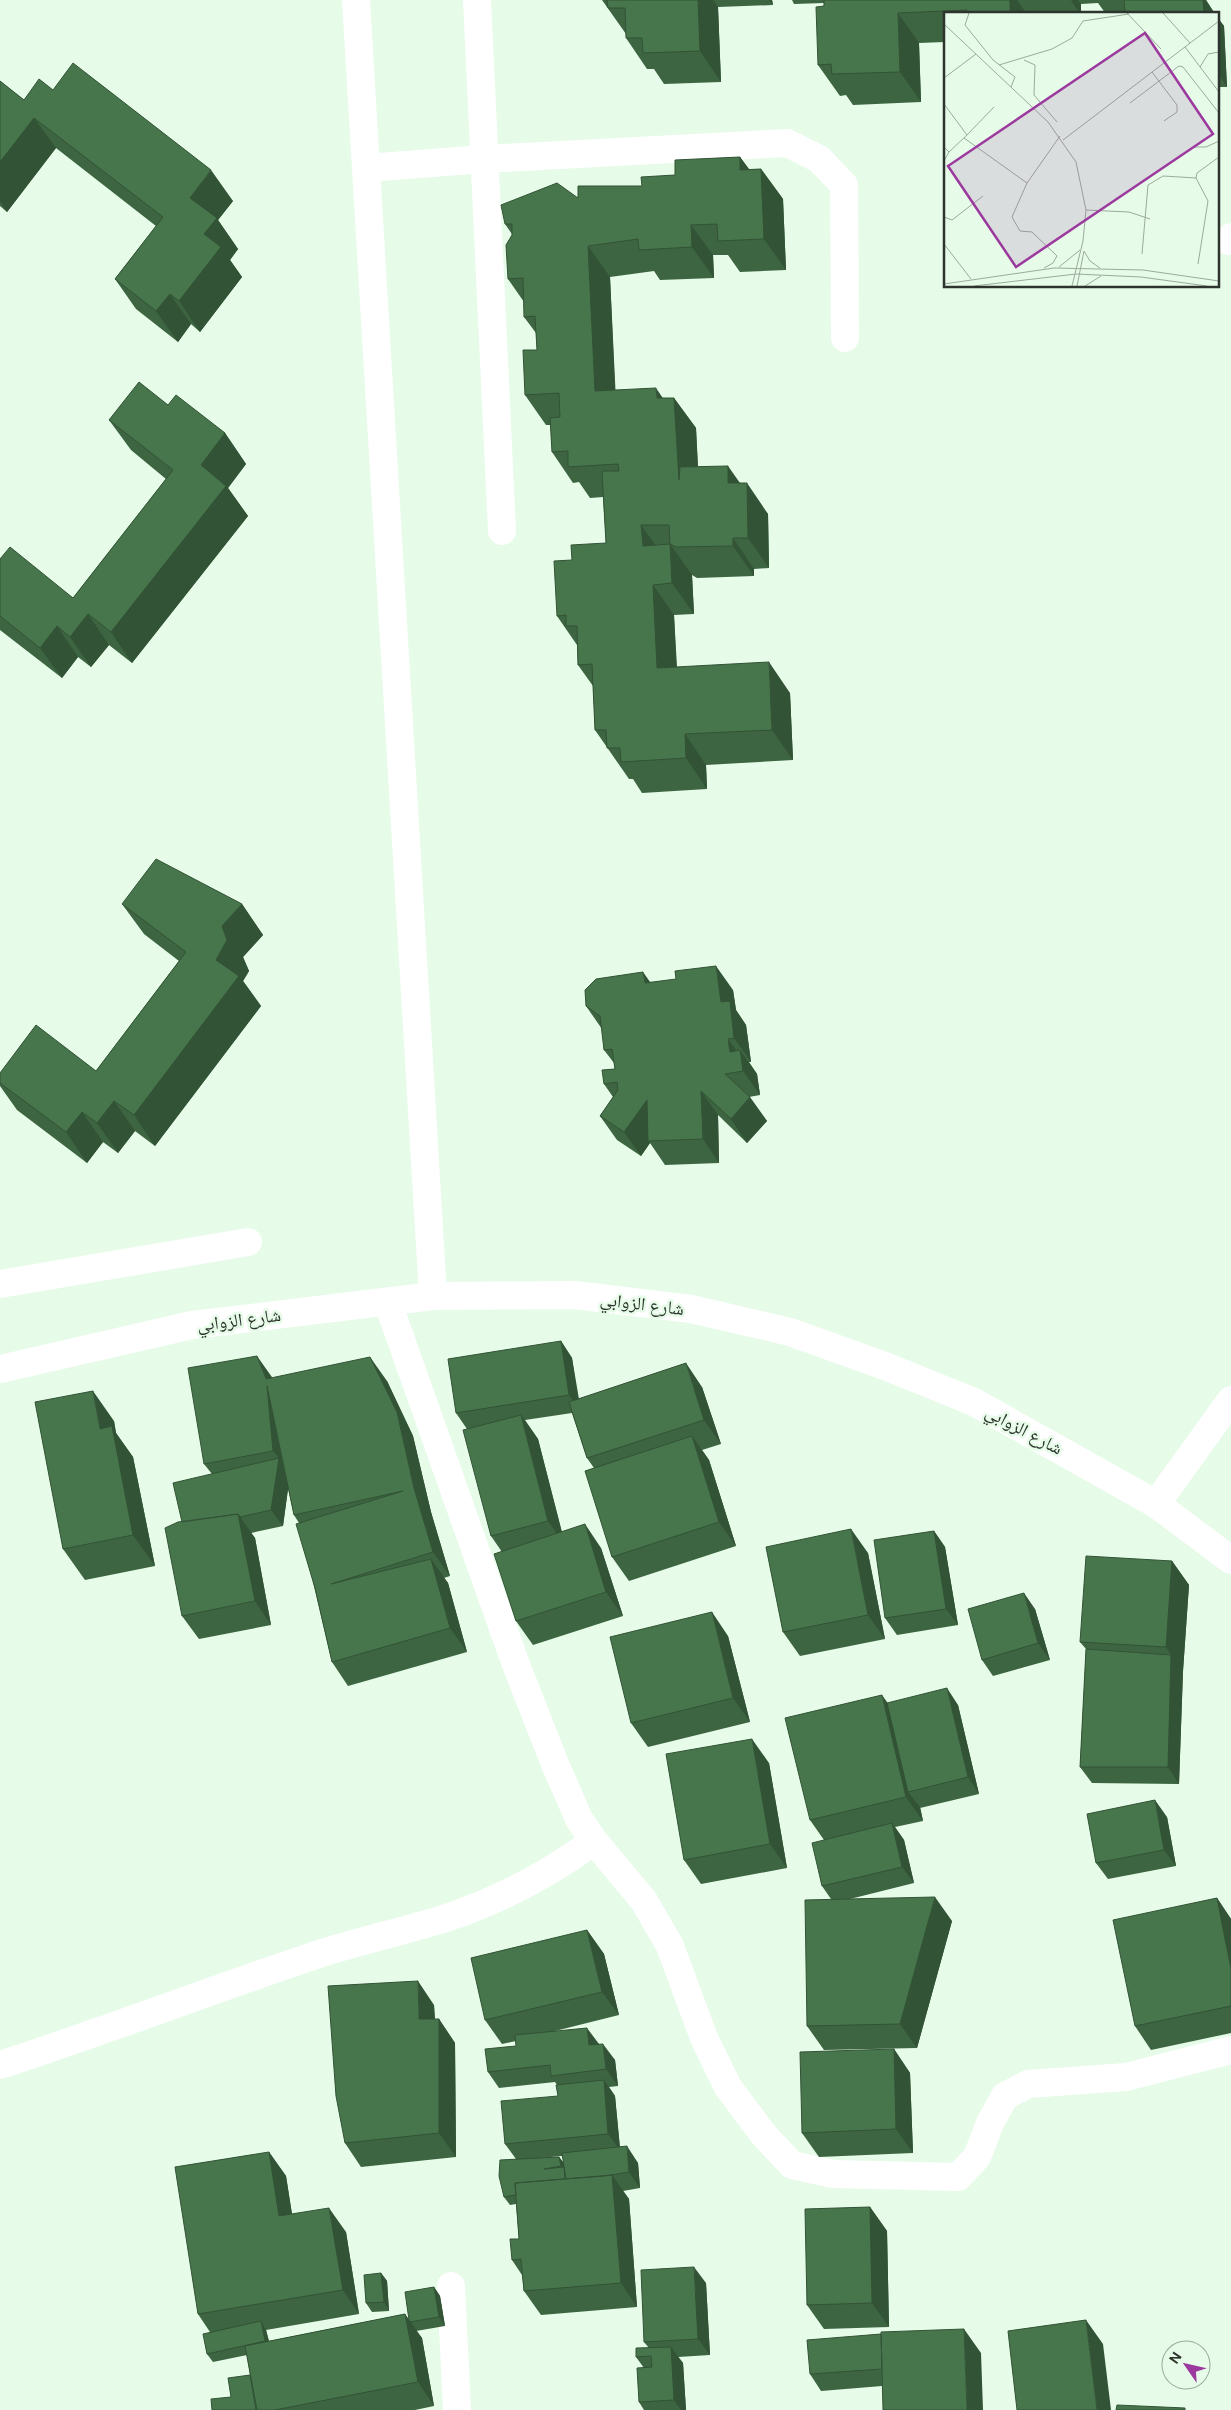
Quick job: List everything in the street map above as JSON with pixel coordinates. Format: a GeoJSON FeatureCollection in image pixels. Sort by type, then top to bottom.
{"type":"FeatureCollection","features":[{"type":"Feature","properties":{"kind":"street"},"geometry":{"type":"LineString","coordinates":[[356,0],[433,1296]]}},
{"type":"Feature","properties":{"kind":"street"},"geometry":{"type":"LineString","coordinates":[[477,0],[502,532]]}},
{"type":"Feature","properties":{"kind":"street"},"geometry":{"type":"LineString","coordinates":[[366,168],[484,159],[787,143],[819,158],[844,185],[845,338]]}},
{"type":"Feature","properties":{"kind":"street"},"geometry":{"type":"LineString","coordinates":[[0,1284],[248,1242]]}},
{"type":"Feature","properties":{"kind":"street","name":"شارع الزوابي"},"geometry":{"type":"LineString","coordinates":[[0,1369],[192,1325],[388,1303],[433,1296],[575,1295],[691,1310],[790,1332],[886,1366],[974,1402],[1156,1504],[1231,1560]]}},
{"type":"Feature","properties":{"kind":"street"},"geometry":{"type":"LineString","coordinates":[[388,1303],[522,1681],[554,1764],[579,1819],[594,1841],[644,1901],[670,1946],[704,2038],[728,2087],[763,2134],[792,2165],[833,2174],[958,2177],[977,2157],[990,2123],[1005,2096],[1028,2084],[1126,2077],[1231,2050]]}},
{"type":"Feature","properties":{"kind":"street"},"geometry":{"type":"LineString","coordinates":[[1156,1504],[1231,1400]]}},
{"type":"Feature","properties":{"kind":"street"},"geometry":{"type":"LineString","coordinates":[[0,2065],[324,1953],[447,1918],[533,1881],[560,1866],[594,1841]]}},
{"type":"Feature","properties":{"kind":"street"},"geometry":{"type":"LineString","coordinates":[[451,2286],[457,2410]]}},
{"type":"Feature","properties":{"kind":"building"},"geometry":{"type":"Polygon","coordinates":[[[607,0],[698,0],[700,51],[643,53],[642,38],[626,38],[625,8],[608,8],[607,0]]]}},
{"type":"Feature","properties":{"kind":"building"},"geometry":{"type":"Polygon","coordinates":[[[824,0],[1010,0],[1010,12],[967,12],[967,10],[898,13],[900,72],[832,74],[831,64],[818,65],[816,7],[824,6],[824,0]]]}},
{"type":"Feature","properties":{"kind":"building"},"geometry":{"type":"Polygon","coordinates":[[[1124,0],[1203,0],[1204,12],[1125,12],[1124,0]]]}},
{"type":"Feature","properties":{"kind":"building"},"geometry":{"type":"Polygon","coordinates":[[[73,63],[211,170],[190,198],[217,218],[204,234],[221,247],[179,301],[170,294],[156,311],[115,279],[163,217],[34,118],[0,162],[0,81],[24,100],[39,79],[53,90],[73,63]]]}},
{"type":"Feature","properties":{"kind":"building"},"geometry":{"type":"Polygon","coordinates":[[[740,157],[740,170],[761,169],[764,239],[718,241],[717,224],[691,225],[692,247],[639,250],[638,239],[588,246],[595,391],[656,388],[657,398],[674,398],[679,480],[680,467],[728,466],[728,483],[747,483],[748,538],[733,538],[733,546],[676,547],[670,544],[672,583],[653,585],[657,668],[769,662],[772,730],[685,734],[686,758],[621,762],[620,748],[607,748],[606,730],[595,730],[592,664],[578,665],[577,626],[566,626],[566,615],[557,616],[554,561],[572,560],[571,545],[606,543],[602,471],[619,471],[618,464],[568,467],[568,451],[552,452],[550,418],[560,417],[559,393],[525,395],[523,350],[537,350],[535,316],[524,317],[523,278],[508,279],[506,245],[512,235],[512,224],[505,224],[501,205],[557,183],[578,198],[578,186],[642,186],[641,177],[675,175],[675,160],[740,157]],[[641,525],[643,546],[670,544],[669,525],[641,525]]]}},
{"type":"Feature","properties":{"kind":"building"},"geometry":{"type":"Polygon","coordinates":[[[139,382],[168,405],[176,395],[225,433],[201,465],[226,486],[111,632],[88,614],[70,637],[57,626],[40,648],[0,616],[0,559],[10,547],[73,598],[173,470],[109,420],[139,382]]]}},
{"type":"Feature","properties":{"kind":"building"},"geometry":{"type":"Polygon","coordinates":[[[156,859],[242,904],[222,926],[227,940],[216,960],[239,976],[134,1115],[114,1101],[97,1123],[82,1112],[66,1132],[0,1083],[0,1073],[36,1025],[96,1071],[186,952],[122,904],[156,859]]]}},
{"type":"Feature","properties":{"kind":"building"},"geometry":{"type":"Polygon","coordinates":[[[716,966],[721,1002],[730,1001],[734,1038],[728,1039],[730,1052],[740,1050],[743,1071],[725,1074],[750,1097],[731,1119],[701,1091],[703,1139],[648,1141],[647,1100],[624,1132],[600,1116],[618,1090],[617,1082],[604,1084],[602,1070],[615,1069],[612,1049],[604,1050],[600,1016],[586,1006],[585,990],[596,979],[643,972],[645,983],[676,979],[675,971],[716,966]]]}},
{"type":"Feature","properties":{"kind":"building"},"geometry":{"type":"Polygon","coordinates":[[[561,1341],[569,1395],[456,1413],[448,1359],[561,1341]]]}},
{"type":"Feature","properties":{"kind":"building"},"geometry":{"type":"Polygon","coordinates":[[[257,1356],[266,1379],[370,1357],[397,1412],[414,1488],[433,1552],[331,1584],[431,1559],[450,1628],[332,1662],[315,1588],[296,1524],[403,1491],[294,1515],[267,1386],[273,1451],[204,1464],[188,1368],[257,1356]]]}},
{"type":"Feature","properties":{"kind":"building"},"geometry":{"type":"Polygon","coordinates":[[[686,1363],[704,1420],[587,1458],[569,1402],[686,1363]]]}},
{"type":"Feature","properties":{"kind":"building"},"geometry":{"type":"Polygon","coordinates":[[[93,1391],[100,1429],[112,1426],[133,1535],[63,1549],[35,1402],[93,1391]]]}},
{"type":"Feature","properties":{"kind":"building"},"geometry":{"type":"Polygon","coordinates":[[[521,1415],[548,1521],[491,1536],[463,1430],[521,1415]]]}},
{"type":"Feature","properties":{"kind":"building"},"geometry":{"type":"Polygon","coordinates":[[[692,1436],[719,1522],[612,1557],[585,1471],[692,1436]]]}},
{"type":"Feature","properties":{"kind":"building"},"geometry":{"type":"Polygon","coordinates":[[[279,1458],[271,1510],[240,1517],[238,1514],[182,1522],[173,1483],[279,1458]]]}},
{"type":"Feature","properties":{"kind":"building"},"geometry":{"type":"Polygon","coordinates":[[[238,1514],[255,1601],[182,1616],[165,1528],[178,1522],[238,1514]]]}},
{"type":"Feature","properties":{"kind":"building"},"geometry":{"type":"Polygon","coordinates":[[[585,1524],[606,1592],[516,1621],[494,1554],[585,1524]]]}},
{"type":"Feature","properties":{"kind":"building"},"geometry":{"type":"Polygon","coordinates":[[[851,1529],[868,1615],[783,1632],[766,1547],[851,1529]]]}},
{"type":"Feature","properties":{"kind":"building"},"geometry":{"type":"Polygon","coordinates":[[[934,1531],[946,1609],[885,1618],[874,1540],[934,1531]]]}},
{"type":"Feature","properties":{"kind":"building"},"geometry":{"type":"Polygon","coordinates":[[[1086,1556],[1172,1561],[1166,1647],[1080,1642],[1086,1556]]]}},
{"type":"Feature","properties":{"kind":"building"},"geometry":{"type":"Polygon","coordinates":[[[1024,1593],[1038,1643],[982,1660],[968,1609],[1024,1593]]]}},
{"type":"Feature","properties":{"kind":"building"},"geometry":{"type":"Polygon","coordinates":[[[712,1612],[733,1698],[631,1723],[610,1637],[712,1612]]]}},
{"type":"Feature","properties":{"kind":"building"},"geometry":{"type":"Polygon","coordinates":[[[1086,1649],[1171,1655],[1168,1767],[1080,1767],[1086,1649]]]}},
{"type":"Feature","properties":{"kind":"building"},"geometry":{"type":"Polygon","coordinates":[[[947,1688],[968,1777],[908,1792],[887,1703],[947,1688]]]}},
{"type":"Feature","properties":{"kind":"building"},"geometry":{"type":"Polygon","coordinates":[[[882,1695],[906,1797],[810,1820],[785,1718],[882,1695]]]}},
{"type":"Feature","properties":{"kind":"building"},"geometry":{"type":"Polygon","coordinates":[[[752,1739],[770,1844],[684,1860],[666,1754],[752,1739]]]}},
{"type":"Feature","properties":{"kind":"building"},"geometry":{"type":"Polygon","coordinates":[[[1155,1800],[1164,1850],[1096,1863],[1087,1814],[1155,1800]]]}},
{"type":"Feature","properties":{"kind":"building"},"geometry":{"type":"Polygon","coordinates":[[[892,1823],[902,1867],[822,1886],[812,1843],[892,1823]]]}},
{"type":"Feature","properties":{"kind":"building"},"geometry":{"type":"Polygon","coordinates":[[[935,1897],[900,2024],[807,2026],[805,1900],[935,1897]]]}},
{"type":"Feature","properties":{"kind":"building"},"geometry":{"type":"Polygon","coordinates":[[[1217,1898],[1231,1969],[1231,2006],[1135,2026],[1113,1920],[1217,1898]]]}},
{"type":"Feature","properties":{"kind":"building"},"geometry":{"type":"Polygon","coordinates":[[[587,1930],[602,1992],[485,2020],[471,1958],[587,1930]]]}},
{"type":"Feature","properties":{"kind":"building"},"geometry":{"type":"Polygon","coordinates":[[[418,1981],[419,2019],[439,2019],[439,2133],[345,2143],[336,2096],[328,1986],[418,1981]]]}},
{"type":"Feature","properties":{"kind":"building"},"geometry":{"type":"Polygon","coordinates":[[[587,2028],[589,2045],[603,2044],[606,2069],[551,2076],[550,2065],[488,2072],[485,2049],[516,2046],[515,2035],[587,2028]]]}},
{"type":"Feature","properties":{"kind":"building"},"geometry":{"type":"Polygon","coordinates":[[[894,2049],[896,2129],[802,2133],[800,2052],[894,2049]]]}},
{"type":"Feature","properties":{"kind":"building"},"geometry":{"type":"Polygon","coordinates":[[[604,2080],[608,2134],[505,2144],[501,2101],[558,2096],[556,2085],[604,2080]]]}},
{"type":"Feature","properties":{"kind":"building"},"geometry":{"type":"Polygon","coordinates":[[[627,2146],[629,2172],[566,2179],[562,2153],[627,2146]]]}},
{"type":"Feature","properties":{"kind":"building"},"geometry":{"type":"Polygon","coordinates":[[[269,2152],[279,2216],[329,2208],[343,2290],[198,2314],[175,2167],[269,2152]]]}},
{"type":"Feature","properties":{"kind":"building"},"geometry":{"type":"Polygon","coordinates":[[[559,2157],[561,2166],[544,2169],[564,2167],[565,2179],[515,2183],[516,2195],[504,2197],[499,2176],[500,2160],[559,2157]]]}},
{"type":"Feature","properties":{"kind":"building"},"geometry":{"type":"Polygon","coordinates":[[[612,2175],[621,2283],[524,2291],[521,2259],[512,2260],[510,2239],[519,2239],[515,2183],[612,2175]]]}},
{"type":"Feature","properties":{"kind":"building"},"geometry":{"type":"Polygon","coordinates":[[[870,2207],[872,2303],[807,2305],[805,2209],[870,2207]]]}},
{"type":"Feature","properties":{"kind":"building"},"geometry":{"type":"Polygon","coordinates":[[[694,2267],[698,2339],[644,2342],[641,2270],[694,2267]]]}},
{"type":"Feature","properties":{"kind":"building"},"geometry":{"type":"Polygon","coordinates":[[[381,2273],[384,2302],[366,2303],[364,2275],[381,2273]]]}},
{"type":"Feature","properties":{"kind":"building"},"geometry":{"type":"Polygon","coordinates":[[[434,2287],[439,2317],[410,2322],[405,2292],[434,2287]]]}},
{"type":"Feature","properties":{"kind":"building"},"geometry":{"type":"Polygon","coordinates":[[[405,2314],[418,2382],[275,2410],[257,2410],[245,2346],[405,2314]]]}},
{"type":"Feature","properties":{"kind":"building"},"geometry":{"type":"Polygon","coordinates":[[[1086,2320],[1097,2410],[1017,2410],[1008,2331],[1086,2320]]]}},
{"type":"Feature","properties":{"kind":"building"},"geometry":{"type":"Polygon","coordinates":[[[261,2321],[265,2341],[207,2354],[203,2334],[261,2321]]]}},
{"type":"Feature","properties":{"kind":"building"},"geometry":{"type":"Polygon","coordinates":[[[964,2329],[967,2410],[883,2410],[881,2332],[964,2329]]]}},
{"type":"Feature","properties":{"kind":"building"},"geometry":{"type":"Polygon","coordinates":[[[881,2334],[882,2369],[810,2374],[807,2340],[881,2334]]]}},
{"type":"Feature","properties":{"kind":"building"},"geometry":{"type":"Polygon","coordinates":[[[671,2347],[674,2400],[639,2402],[637,2368],[652,2367],[651,2356],[636,2357],[636,2348],[671,2347]]]}},
{"type":"Feature","properties":{"kind":"building"},"geometry":{"type":"Polygon","coordinates":[[[250,2375],[256,2410],[212,2410],[211,2399],[231,2397],[228,2378],[250,2375]]]}},
{"type":"Feature","properties":{"kind":"building"},"geometry":{"type":"Polygon","coordinates":[[[1117,2405],[1185,2408],[1185,2410],[1116,2410],[1117,2405]]]}}]}
